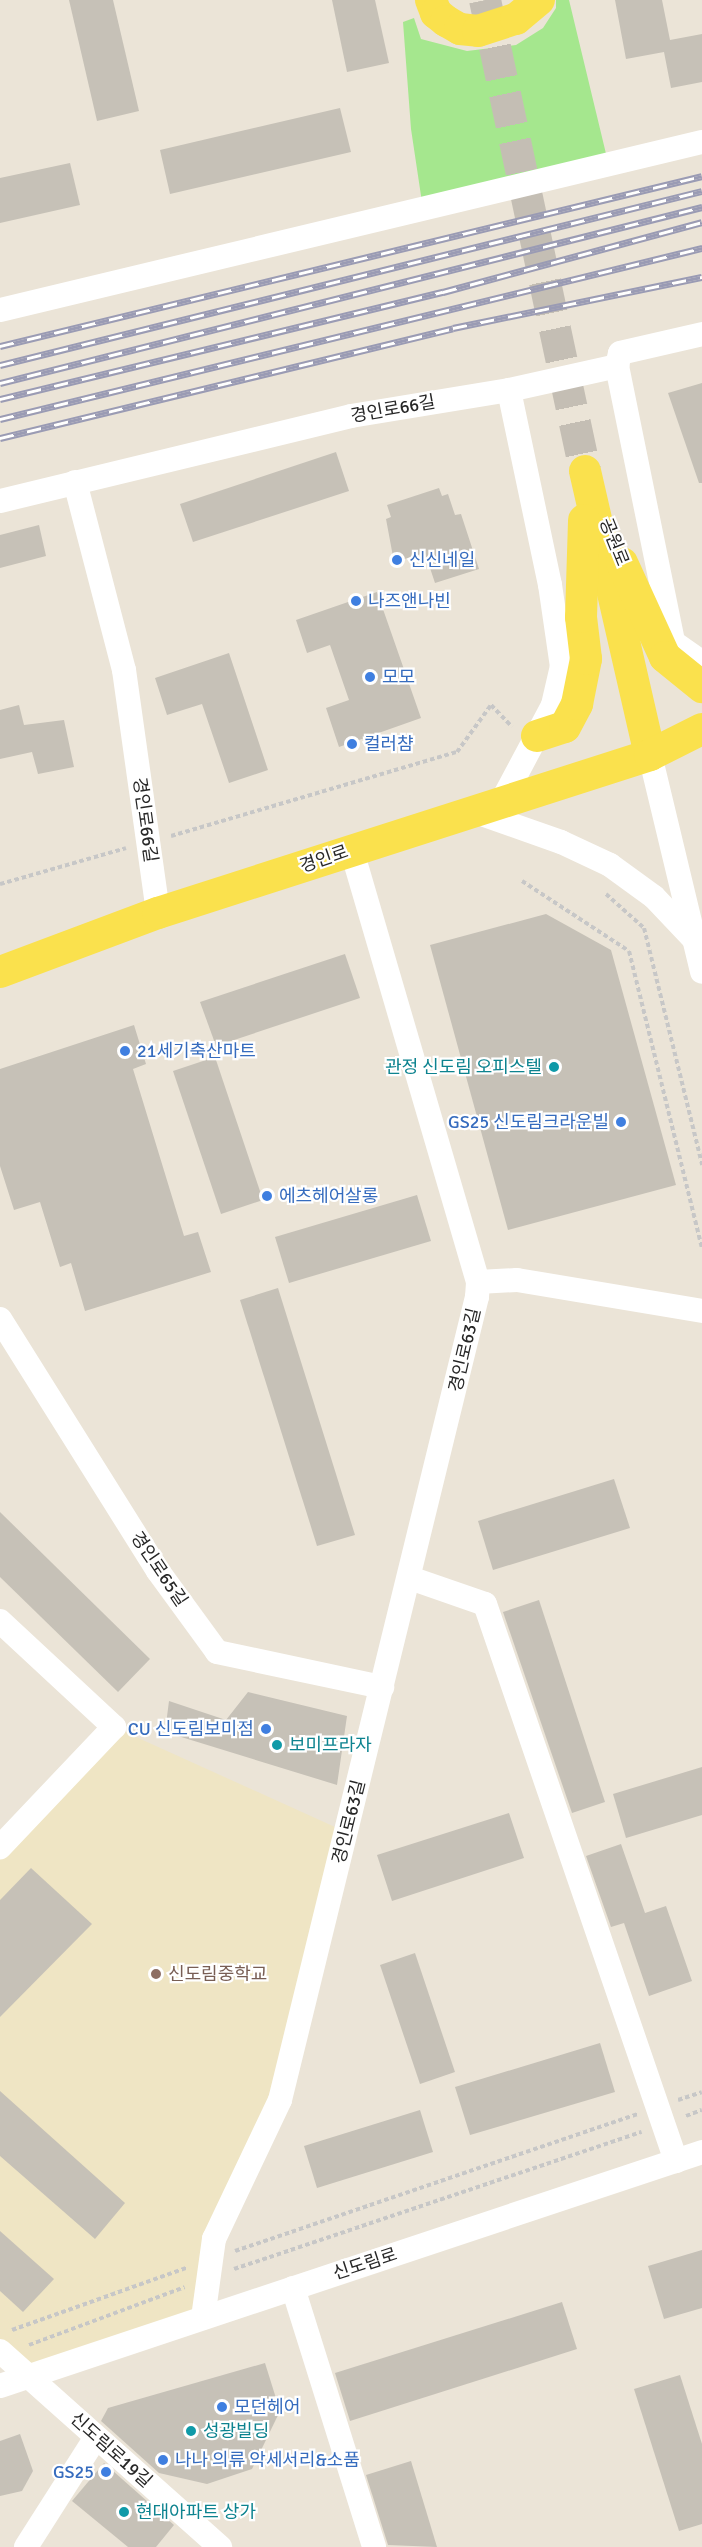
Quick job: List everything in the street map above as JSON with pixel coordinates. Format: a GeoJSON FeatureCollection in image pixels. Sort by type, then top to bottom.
{"type":"FeatureCollection","features":[{"type":"Feature","properties":{"kind":"main road"},"geometry":{"type":"LineString","coordinates":[[431,0],[436,13],[446,21],[460,29],[478,31],[516,19],[539,0]]}},
{"type":"Feature","properties":{"kind":"main road"},"geometry":{"type":"LineString","coordinates":[[534,742],[565,727],[577,704],[586,659],[580,617],[585,471]]}},
{"type":"Feature","properties":{"kind":"main road"},"geometry":{"type":"LineString","coordinates":[[585,471],[650,755]]}},
{"type":"Feature","properties":{"kind":"main road","name":"공원로"},"geometry":{"type":"LineString","coordinates":[[585,471],[642,613],[665,657],[702,687]]}},
{"type":"Feature","properties":{"kind":"main road","name":"경인로"},"geometry":{"type":"LineString","coordinates":[[0,972],[158,913],[470,810],[650,755],[702,729]]}},
{"type":"Feature","properties":{"kind":"main road","name":"경인로"},"geometry":{"type":"LineString","coordinates":[[650,755],[702,751]]}},
{"type":"Feature","properties":{"kind":"street"},"geometry":{"type":"LineString","coordinates":[[0,310],[702,142]]}},
{"type":"Feature","properties":{"kind":"street","name":"경인로66길"},"geometry":{"type":"LineString","coordinates":[[0,501],[351,416],[508,390],[617,366],[620,353],[702,334]]}},
{"type":"Feature","properties":{"kind":"street"},"geometry":{"type":"LineString","coordinates":[[617,366],[673,642],[702,662]]}},
{"type":"Feature","properties":{"kind":"street"},"geometry":{"type":"LineString","coordinates":[[502,801],[553,705],[562,667],[550,585],[508,390]]}},
{"type":"Feature","properties":{"kind":"street","name":"경인로66길"},"geometry":{"type":"LineString","coordinates":[[75,482],[124,670],[158,913]]}},
{"type":"Feature","properties":{"kind":"street"},"geometry":{"type":"LineString","coordinates":[[650,755],[702,972]]}},
{"type":"Feature","properties":{"kind":"street"},"geometry":{"type":"LineString","coordinates":[[470,810],[561,842],[610,865],[654,897],[692,937]]}},
{"type":"Feature","properties":{"kind":"street","name":"경인로63길"},"geometry":{"type":"LineString","coordinates":[[203,2318],[214,2239],[280,2100],[475,1312],[478,1282],[351,849]]}},
{"type":"Feature","properties":{"kind":"street"},"geometry":{"type":"LineString","coordinates":[[692,937],[702,900]]}},
{"type":"Feature","properties":{"kind":"street","name":"경인로63길"},"geometry":{"type":"LineString","coordinates":[[478,1282],[517,1280],[702,1311]]}},
{"type":"Feature","properties":{"kind":"street","name":"경인로65길"},"geometry":{"type":"LineString","coordinates":[[0,1319],[7,1344],[158,1571],[217,1652],[382,1687]]}},
{"type":"Feature","properties":{"kind":"street"},"geometry":{"type":"LineString","coordinates":[[410,1578],[485,1604],[676,2161]]}},
{"type":"Feature","properties":{"kind":"street"},"geometry":{"type":"LineString","coordinates":[[0,1621],[114,1727],[0,1847]]}},
{"type":"Feature","properties":{"kind":"street","name":"신도림로"},"geometry":{"type":"LineString","coordinates":[[0,2386],[702,2152]]}},
{"type":"Feature","properties":{"kind":"street"},"geometry":{"type":"LineString","coordinates":[[293,2288],[374,2547]]}},
{"type":"Feature","properties":{"kind":"street"},"geometry":{"type":"LineString","coordinates":[[1,2347],[28,2376]]}},
{"type":"Feature","properties":{"kind":"street","name":"신도림로19길"},"geometry":{"type":"LineString","coordinates":[[28,2376],[220,2547]]}},
{"type":"Feature","properties":{"kind":"street"},"geometry":{"type":"LineString","coordinates":[[26,2547],[96,2437]]}},
{"type":"Feature","properties":{"kind":"path"},"geometry":{"type":"LineString","coordinates":[[0,884],[457,752],[491,705],[534,742]]}},
{"type":"Feature","properties":{"kind":"path"},"geometry":{"type":"LineString","coordinates":[[522,881],[629,951],[702,1248]]}},
{"type":"Feature","properties":{"kind":"path"},"geometry":{"type":"LineString","coordinates":[[602,890],[644,928],[702,1165]]}},
{"type":"Feature","properties":{"kind":"path"},"geometry":{"type":"LineString","coordinates":[[1,2347],[210,2268],[660,2116],[702,2092]]}},
{"type":"Feature","properties":{"kind":"path"},"geometry":{"type":"LineString","coordinates":[[1,2347],[210,2268],[660,2116],[702,2110]]}},
{"type":"Feature","properties":{"kind":"shaded area","name":"신도림중학교"},"geometry":{"type":"Polygon","coordinates":[[[114,1727],[346,1832],[280,2100],[214,2239],[203,2318],[28,2376],[0,2351],[0,1847],[114,1727]]]}},
{"type":"Feature","properties":{"kind":"green space"},"geometry":{"type":"Polygon","coordinates":[[[556,0],[569,0],[608,162],[423,209],[411,129],[403,22],[414,18],[421,39],[467,51],[516,45],[543,28],[556,8],[556,0]]]}},
{"type":"Feature","properties":{"kind":"building"},"geometry":{"type":"Polygon","coordinates":[[[69,0],[113,0],[139,111],[97,121],[69,0]]]}},
{"type":"Feature","properties":{"kind":"building"},"geometry":{"type":"Polygon","coordinates":[[[332,0],[375,0],[389,63],[347,72],[332,0]]]}},
{"type":"Feature","properties":{"kind":"building"},"geometry":{"type":"Polygon","coordinates":[[[615,0],[662,0],[670,40],[702,34],[702,82],[671,88],[664,52],[626,59],[615,0]]]}},
{"type":"Feature","properties":{"kind":"building"},"geometry":{"type":"Polygon","coordinates":[[[340,108],[351,152],[170,194],[160,150],[340,108]]]}},
{"type":"Feature","properties":{"kind":"building"},"geometry":{"type":"Polygon","coordinates":[[[70,163],[80,205],[0,223],[0,178],[70,163]]]}},
{"type":"Feature","properties":{"kind":"building"},"geometry":{"type":"Polygon","coordinates":[[[702,383],[702,483],[699,483],[668,393],[702,383]]]}},
{"type":"Feature","properties":{"kind":"building"},"geometry":{"type":"Polygon","coordinates":[[[336,452],[349,491],[193,542],[180,504],[336,452]]]}},
{"type":"Feature","properties":{"kind":"building"},"geometry":{"type":"Polygon","coordinates":[[[439,488],[442,496],[448,494],[455,515],[461,514],[479,569],[435,583],[425,553],[394,562],[386,519],[391,517],[387,505],[439,488]]]}},
{"type":"Feature","properties":{"kind":"building"},"geometry":{"type":"Polygon","coordinates":[[[39,525],[46,556],[0,568],[0,535],[39,525]]]}},
{"type":"Feature","properties":{"kind":"building"},"geometry":{"type":"Polygon","coordinates":[[[377,592],[421,718],[339,747],[326,708],[349,700],[330,645],[307,653],[296,620],[377,592]]]}},
{"type":"Feature","properties":{"kind":"building"},"geometry":{"type":"Polygon","coordinates":[[[229,653],[268,770],[229,783],[202,704],[167,715],[155,678],[229,653]]]}},
{"type":"Feature","properties":{"kind":"building"},"geometry":{"type":"Polygon","coordinates":[[[19,705],[24,725],[64,720],[74,767],[38,774],[32,752],[0,759],[0,710],[19,705]]]}},
{"type":"Feature","properties":{"kind":"building","name":"관정 신도림 오피스텔"},"geometry":{"type":"Polygon","coordinates":[[[546,914],[611,950],[676,1185],[508,1230],[430,945],[546,914]]]}},
{"type":"Feature","properties":{"kind":"building"},"geometry":{"type":"Polygon","coordinates":[[[345,954],[360,998],[216,1046],[200,1002],[345,954]]]}},
{"type":"Feature","properties":{"kind":"building"},"geometry":{"type":"Polygon","coordinates":[[[134,1025],[146,1064],[133,1069],[184,1236],[198,1232],[211,1272],[85,1311],[71,1263],[60,1267],[40,1202],[14,1210],[0,1166],[0,1069],[134,1025]]]}},
{"type":"Feature","properties":{"kind":"building"},"geometry":{"type":"Polygon","coordinates":[[[215,1057],[263,1200],[221,1214],[173,1071],[215,1057]]]}},
{"type":"Feature","properties":{"kind":"building"},"geometry":{"type":"Polygon","coordinates":[[[417,1195],[431,1241],[289,1283],[275,1237],[417,1195]]]}},
{"type":"Feature","properties":{"kind":"building"},"geometry":{"type":"Polygon","coordinates":[[[278,1288],[355,1535],[317,1546],[240,1300],[278,1288]]]}},
{"type":"Feature","properties":{"kind":"building"},"geometry":{"type":"Polygon","coordinates":[[[614,1479],[630,1528],[493,1570],[478,1521],[614,1479]]]}},
{"type":"Feature","properties":{"kind":"building"},"geometry":{"type":"Polygon","coordinates":[[[0,1512],[150,1659],[118,1692],[0,1577],[0,1512]]]}},
{"type":"Feature","properties":{"kind":"building"},"geometry":{"type":"Polygon","coordinates":[[[539,1600],[605,1802],[572,1813],[503,1612],[539,1600]]]}},
{"type":"Feature","properties":{"kind":"building","name":"보미프라자"},"geometry":{"type":"Polygon","coordinates":[[[248,1692],[347,1716],[337,1785],[165,1732],[169,1701],[226,1720],[248,1692]]]}},
{"type":"Feature","properties":{"kind":"building"},"geometry":{"type":"Polygon","coordinates":[[[702,1767],[702,1815],[626,1838],[613,1794],[702,1767]]]}},
{"type":"Feature","properties":{"kind":"building"},"geometry":{"type":"Polygon","coordinates":[[[509,1813],[524,1858],[392,1901],[377,1855],[509,1813]]]}},
{"type":"Feature","properties":{"kind":"building"},"geometry":{"type":"Polygon","coordinates":[[[621,1844],[645,1913],[666,1906],[692,1981],[649,1996],[624,1923],[611,1927],[586,1856],[621,1844]]]}},
{"type":"Feature","properties":{"kind":"building"},"geometry":{"type":"Polygon","coordinates":[[[31,1868],[92,1924],[0,2017],[0,1900],[31,1868]]]}},
{"type":"Feature","properties":{"kind":"building"},"geometry":{"type":"Polygon","coordinates":[[[415,1953],[455,2072],[420,2084],[380,1965],[415,1953]]]}},
{"type":"Feature","properties":{"kind":"building"},"geometry":{"type":"Polygon","coordinates":[[[600,2043],[615,2092],[470,2135],[455,2087],[600,2043]]]}},
{"type":"Feature","properties":{"kind":"building"},"geometry":{"type":"Polygon","coordinates":[[[0,2091],[125,2203],[95,2239],[0,2156],[0,2091]]]}},
{"type":"Feature","properties":{"kind":"building"},"geometry":{"type":"Polygon","coordinates":[[[420,2110],[433,2152],[317,2188],[304,2146],[420,2110]]]}},
{"type":"Feature","properties":{"kind":"building"},"geometry":{"type":"Polygon","coordinates":[[[0,2231],[54,2279],[23,2312],[0,2291],[0,2231]]]}},
{"type":"Feature","properties":{"kind":"building"},"geometry":{"type":"Polygon","coordinates":[[[702,2250],[702,2308],[664,2319],[648,2266],[702,2250]]]}},
{"type":"Feature","properties":{"kind":"building"},"geometry":{"type":"Polygon","coordinates":[[[562,2302],[577,2349],[350,2421],[335,2373],[562,2302]]]}},
{"type":"Feature","properties":{"kind":"building","name":"성광빌딩"},"geometry":{"type":"Polygon","coordinates":[[[265,2363],[280,2411],[252,2469],[207,2484],[159,2473],[101,2421],[108,2408],[265,2363]]]}},
{"type":"Feature","properties":{"kind":"building"},"geometry":{"type":"Polygon","coordinates":[[[680,2375],[702,2444],[702,2524],[679,2531],[634,2389],[680,2375]]]}},
{"type":"Feature","properties":{"kind":"building"},"geometry":{"type":"Polygon","coordinates":[[[20,2434],[33,2471],[22,2491],[0,2496],[0,2441],[20,2434]]]}},
{"type":"Feature","properties":{"kind":"building"},"geometry":{"type":"Polygon","coordinates":[[[411,2461],[437,2547],[388,2545],[366,2475],[411,2461]]]}},
{"type":"Feature","properties":{"kind":"building","name":"현대아파트 상가"},"geometry":{"type":"Polygon","coordinates":[[[104,2463],[174,2525],[156,2547],[128,2547],[72,2501],[104,2463]]]}},
{"type":"Feature","properties":{"kind":"tunnel"},"geometry":{"type":"LineString","coordinates":[[485,0],[585,471]]}},
{"type":"Feature","properties":{"kind":"railway"},"geometry":{"type":"LineString","coordinates":[[0,346],[702,176]]}},
{"type":"Feature","properties":{"kind":"railway"},"geometry":{"type":"LineString","coordinates":[[0,365],[702,191]]}},
{"type":"Feature","properties":{"kind":"railway"},"geometry":{"type":"LineString","coordinates":[[0,383],[702,207]]}},
{"type":"Feature","properties":{"kind":"railway"},"geometry":{"type":"LineString","coordinates":[[0,399],[443,292],[702,222]]}},
{"type":"Feature","properties":{"kind":"railway"},"geometry":{"type":"LineString","coordinates":[[0,419],[702,248]]}},
{"type":"Feature","properties":{"kind":"railway"},"geometry":{"type":"LineString","coordinates":[[0,438],[453,328],[702,277]]}},
{"type":"Feature","properties":{"kind":"place","name":"신신네일"},"geometry":{"type":"Point","coordinates":[397,560]}},
{"type":"Feature","properties":{"kind":"place","name":"나즈앤나빈"},"geometry":{"type":"Point","coordinates":[356,601]}},
{"type":"Feature","properties":{"kind":"place","name":"모모"},"geometry":{"type":"Point","coordinates":[370,677]}},
{"type":"Feature","properties":{"kind":"place","name":"컬러챰"},"geometry":{"type":"Point","coordinates":[352,744]}},
{"type":"Feature","properties":{"kind":"place","name":"21세기축산마트"},"geometry":{"type":"Point","coordinates":[125,1051]}},
{"type":"Feature","properties":{"kind":"place","name":"관정 신도림 오피스텔"},"geometry":{"type":"Point","coordinates":[554,1067]}},
{"type":"Feature","properties":{"kind":"place","name":"GS25 신도림크라운빌"},"geometry":{"type":"Point","coordinates":[621,1122]}},
{"type":"Feature","properties":{"kind":"place","name":"에츠헤어살롱"},"geometry":{"type":"Point","coordinates":[267,1196]}},
{"type":"Feature","properties":{"kind":"place","name":"CU 신도림보미점"},"geometry":{"type":"Point","coordinates":[266,1729]}},
{"type":"Feature","properties":{"kind":"place","name":"보미프라자"},"geometry":{"type":"Point","coordinates":[277,1745]}},
{"type":"Feature","properties":{"kind":"place","name":"신도림중학교"},"geometry":{"type":"Point","coordinates":[156,1974]}},
{"type":"Feature","properties":{"kind":"place","name":"모던헤어"},"geometry":{"type":"Point","coordinates":[222,2407]}},
{"type":"Feature","properties":{"kind":"place","name":"성광빌딩"},"geometry":{"type":"Point","coordinates":[191,2431]}},
{"type":"Feature","properties":{"kind":"place","name":"나나 의류 악세서리&소품"},"geometry":{"type":"Point","coordinates":[163,2460]}},
{"type":"Feature","properties":{"kind":"place","name":"GS25"},"geometry":{"type":"Point","coordinates":[106,2472]}},
{"type":"Feature","properties":{"kind":"place","name":"현대아파트 상가"},"geometry":{"type":"Point","coordinates":[124,2512]}}]}
